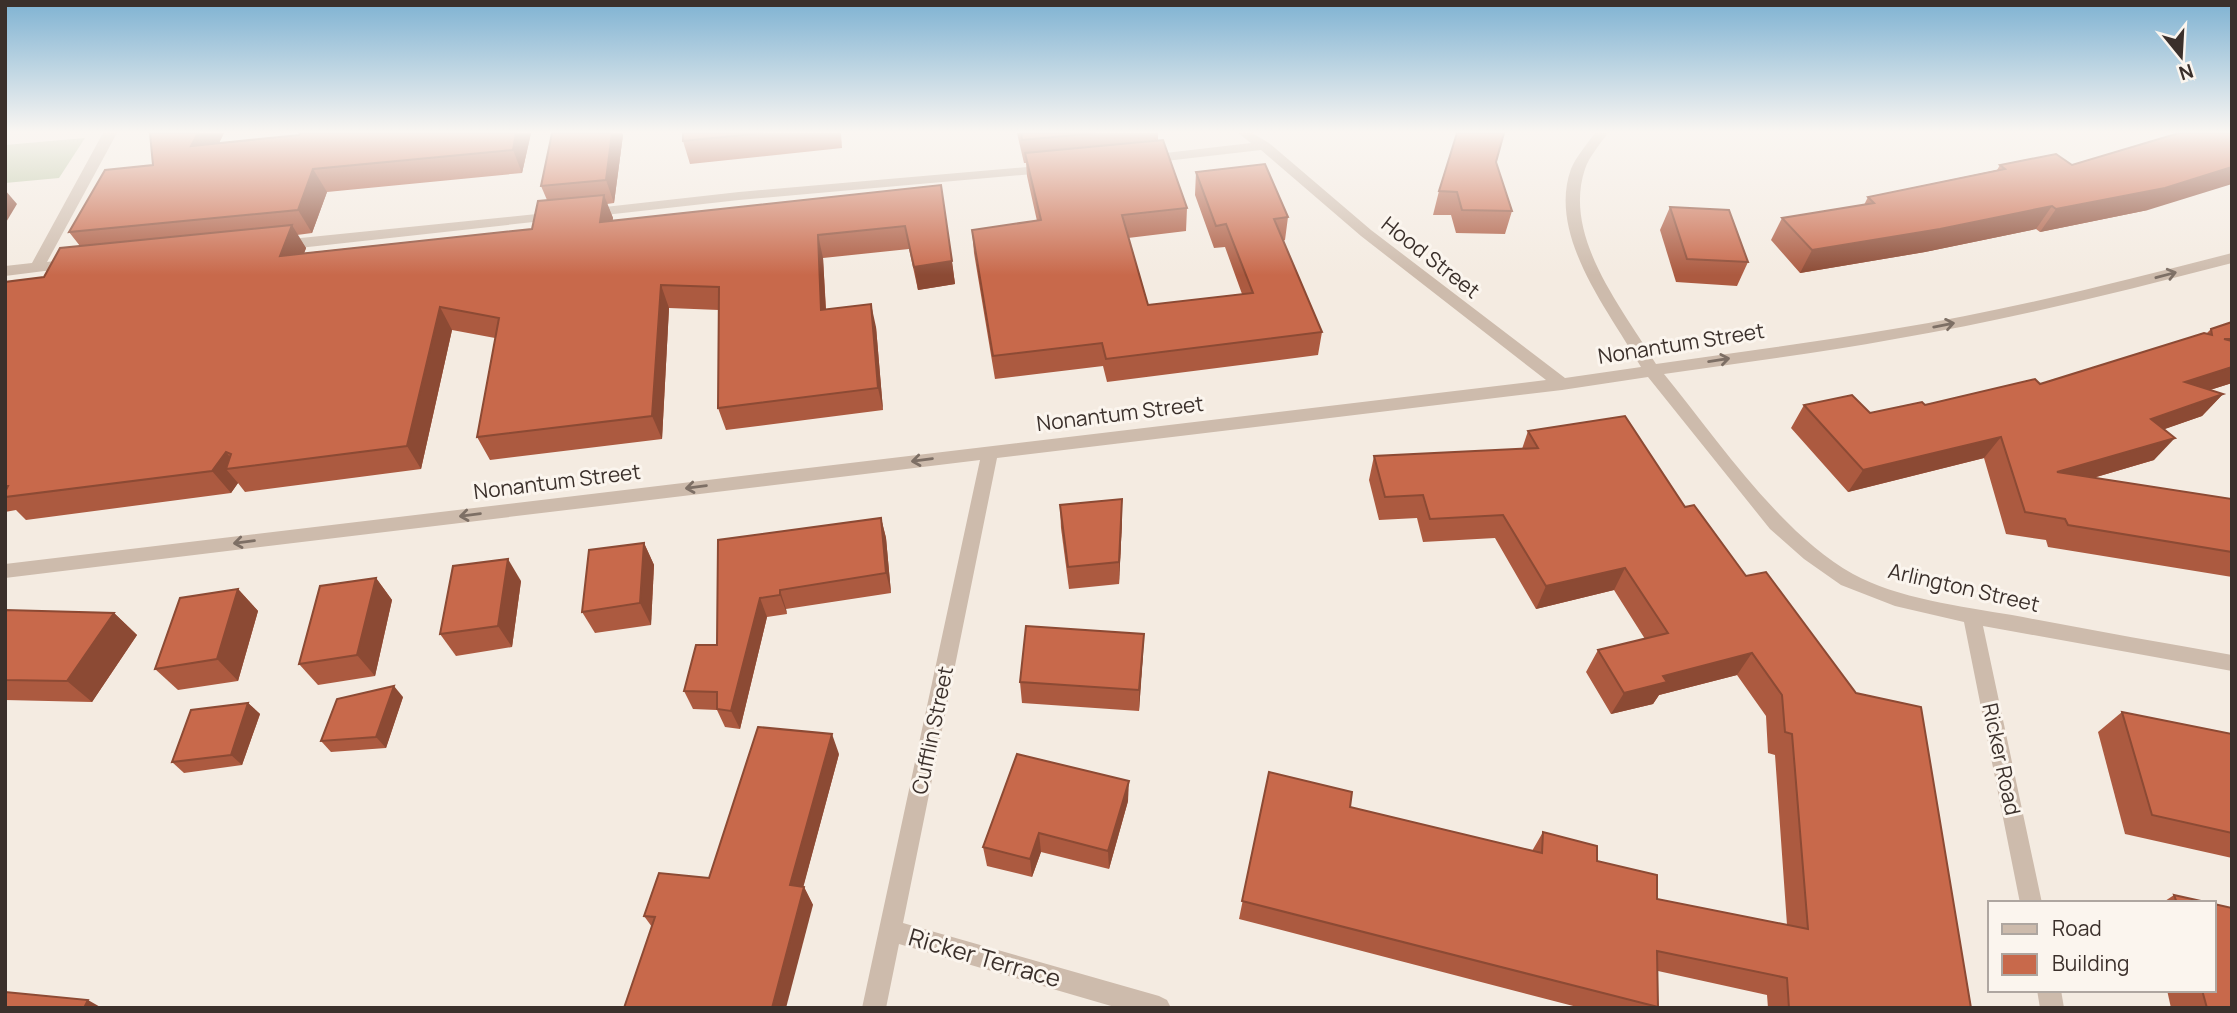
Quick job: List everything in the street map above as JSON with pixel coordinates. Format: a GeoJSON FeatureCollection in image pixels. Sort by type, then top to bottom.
{"type":"FeatureCollection","features":[{"type":"Feature","properties":{"kind":"street"},"geometry":{"type":"LineString","coordinates":[[37,267],[84,180]]}},
{"type":"Feature","properties":{"kind":"street"},"geometry":{"type":"LineString","coordinates":[[265,246],[738,196],[915,180]]}},
{"type":"Feature","properties":{"kind":"street","name":"Hood Street"},"geometry":{"type":"LineString","coordinates":[[1304,180],[1366,233],[1562,384]]}},
{"type":"Feature","properties":{"kind":"street","name":"Arlington Street"},"geometry":{"type":"LineString","coordinates":[[1576,180],[1571,206],[1582,253],[1652,371],[1776,524],[1810,555],[1847,580],[1895,598],[1972,616],[2232,663]]}},
{"type":"Feature","properties":{"kind":"street","name":"Nonantum Street"},"geometry":{"type":"LineString","coordinates":[[5,571],[1562,384],[1895,334],[2101,292],[2232,258]]}},
{"type":"Feature","properties":{"kind":"street"},"geometry":{"type":"LineString","coordinates":[[5,271],[91,262]]}},
{"type":"Feature","properties":{"kind":"street","name":"Cufflin Street"},"geometry":{"type":"LineString","coordinates":[[874,1008],[990,452]]}},
{"type":"Feature","properties":{"kind":"street","name":"Ricker Road"},"geometry":{"type":"LineString","coordinates":[[1972,616],[2031,901]]}},
{"type":"Feature","properties":{"kind":"street","name":"Ricker Terrace"},"geometry":{"type":"LineString","coordinates":[[891,930],[1159,1008]]}},
{"type":"Feature","properties":{"kind":"green space"},"geometry":{"type":"Polygon","coordinates":[[[5,180],[34,180],[5,183],[5,180]]]}},
{"type":"Feature","properties":{"kind":"building"},"geometry":{"type":"Polygon","coordinates":[[[99,180],[309,180],[298,210],[69,232],[99,180]]]}},
{"type":"Feature","properties":{"kind":"building"},"geometry":{"type":"Polygon","coordinates":[[[542,180],[603,180],[541,186],[542,180]]]}},
{"type":"Feature","properties":{"kind":"building"},"geometry":{"type":"Polygon","coordinates":[[[1032,180],[1177,180],[1187,208],[1122,215],[1148,305],[1253,293],[1226,224],[1216,226],[1199,180],[1272,180],[1288,217],[1274,219],[1322,332],[1106,359],[1102,343],[993,356],[972,230],[1041,220],[1032,180]]]}},
{"type":"Feature","properties":{"kind":"building"},"geometry":{"type":"Polygon","coordinates":[[[1442,180],[1502,180],[1512,211],[1462,210],[1457,192],[1439,191],[1442,180]]]}},
{"type":"Feature","properties":{"kind":"building"},"geometry":{"type":"Polygon","coordinates":[[[1950,180],[2190,180],[2165,188],[2056,209],[2052,206],[1940,229],[1812,250],[1782,218],[1874,203],[1868,197],[1950,180]]]}},
{"type":"Feature","properties":{"kind":"building"},"geometry":{"type":"Polygon","coordinates":[[[941,185],[952,261],[914,267],[905,226],[818,235],[821,310],[871,304],[878,388],[718,408],[719,287],[661,285],[652,416],[477,437],[499,318],[440,307],[407,446],[226,469],[231,454],[226,452],[212,471],[5,497],[8,486],[5,486],[5,282],[44,277],[60,248],[292,225],[280,256],[532,229],[538,201],[604,195],[600,222],[941,185]]]}},
{"type":"Feature","properties":{"kind":"building"},"geometry":{"type":"Polygon","coordinates":[[[1670,207],[1729,210],[1748,262],[1687,259],[1670,207]]]}},
{"type":"Feature","properties":{"kind":"building"},"geometry":{"type":"Polygon","coordinates":[[[2232,322],[2232,339],[2224,339],[2232,341],[2232,367],[2185,382],[2223,394],[2151,419],[2175,438],[2057,472],[2232,499],[2232,552],[2068,525],[2065,519],[2025,512],[2001,437],[1863,470],[1804,405],[1852,395],[1870,413],[1922,402],[1925,405],[2035,379],[2040,384],[2204,333],[2212,335],[2211,329],[2232,322]]]}},
{"type":"Feature","properties":{"kind":"building"},"geometry":{"type":"Polygon","coordinates":[[[1625,416],[1685,507],[1694,505],[1746,576],[1766,572],[1856,693],[1921,707],[1971,1008],[1789,1008],[1787,978],[1657,951],[1658,1007],[1242,901],[1269,772],[1352,792],[1350,807],[1542,853],[1543,832],[1597,846],[1597,861],[1657,875],[1657,899],[1808,929],[1792,734],[1785,732],[1782,695],[1752,653],[1663,676],[1667,682],[1624,693],[1598,650],[1668,633],[1625,568],[1546,586],[1503,515],[1430,519],[1423,495],[1385,497],[1374,456],[1538,448],[1528,431],[1625,416]]]}},
{"type":"Feature","properties":{"kind":"building"},"geometry":{"type":"Polygon","coordinates":[[[1122,499],[1119,562],[1068,567],[1060,505],[1122,499]]]}},
{"type":"Feature","properties":{"kind":"building"},"geometry":{"type":"Polygon","coordinates":[[[881,518],[886,573],[780,590],[780,595],[760,598],[731,711],[717,709],[717,692],[684,691],[696,645],[717,645],[718,540],[881,518]]]}},
{"type":"Feature","properties":{"kind":"building"},"geometry":{"type":"Polygon","coordinates":[[[644,543],[640,603],[582,612],[589,550],[644,543]]]}},
{"type":"Feature","properties":{"kind":"building"},"geometry":{"type":"Polygon","coordinates":[[[508,559],[498,626],[440,634],[453,566],[508,559]]]}},
{"type":"Feature","properties":{"kind":"building"},"geometry":{"type":"Polygon","coordinates":[[[376,578],[357,655],[299,664],[320,586],[376,578]]]}},
{"type":"Feature","properties":{"kind":"building"},"geometry":{"type":"Polygon","coordinates":[[[238,589],[217,659],[155,669],[180,598],[238,589]]]}},
{"type":"Feature","properties":{"kind":"building"},"geometry":{"type":"Polygon","coordinates":[[[5,610],[114,613],[67,681],[5,680],[5,610]]]}},
{"type":"Feature","properties":{"kind":"building"},"geometry":{"type":"Polygon","coordinates":[[[1026,626],[1144,634],[1139,690],[1020,682],[1026,626]]]}},
{"type":"Feature","properties":{"kind":"building"},"geometry":{"type":"Polygon","coordinates":[[[394,686],[376,737],[321,741],[337,699],[394,686]]]}},
{"type":"Feature","properties":{"kind":"building"},"geometry":{"type":"Polygon","coordinates":[[[248,703],[231,755],[172,762],[191,710],[248,703]]]}},
{"type":"Feature","properties":{"kind":"building"},"geometry":{"type":"Polygon","coordinates":[[[2122,712],[2232,734],[2232,833],[2152,815],[2122,712]]]}},
{"type":"Feature","properties":{"kind":"building"},"geometry":{"type":"Polygon","coordinates":[[[758,727],[832,734],[790,885],[804,887],[772,1008],[624,1008],[655,917],[644,916],[659,873],[709,878],[758,727]]]}},
{"type":"Feature","properties":{"kind":"building"},"geometry":{"type":"Polygon","coordinates":[[[1017,754],[1129,781],[1108,851],[1039,833],[1030,859],[983,847],[1017,754]]]}},
{"type":"Feature","properties":{"kind":"building"},"geometry":{"type":"Polygon","coordinates":[[[2174,895],[2201,901],[2176,901],[2174,895]]]}},
{"type":"Feature","properties":{"kind":"building"},"geometry":{"type":"Polygon","coordinates":[[[2216,904],[2232,908],[2232,1008],[2207,1008],[2203,992],[2216,992],[2216,904]]]}},
{"type":"Feature","properties":{"kind":"building"},"geometry":{"type":"Polygon","coordinates":[[[5,992],[88,1000],[84,1008],[5,1008],[5,992]]]}}]}
